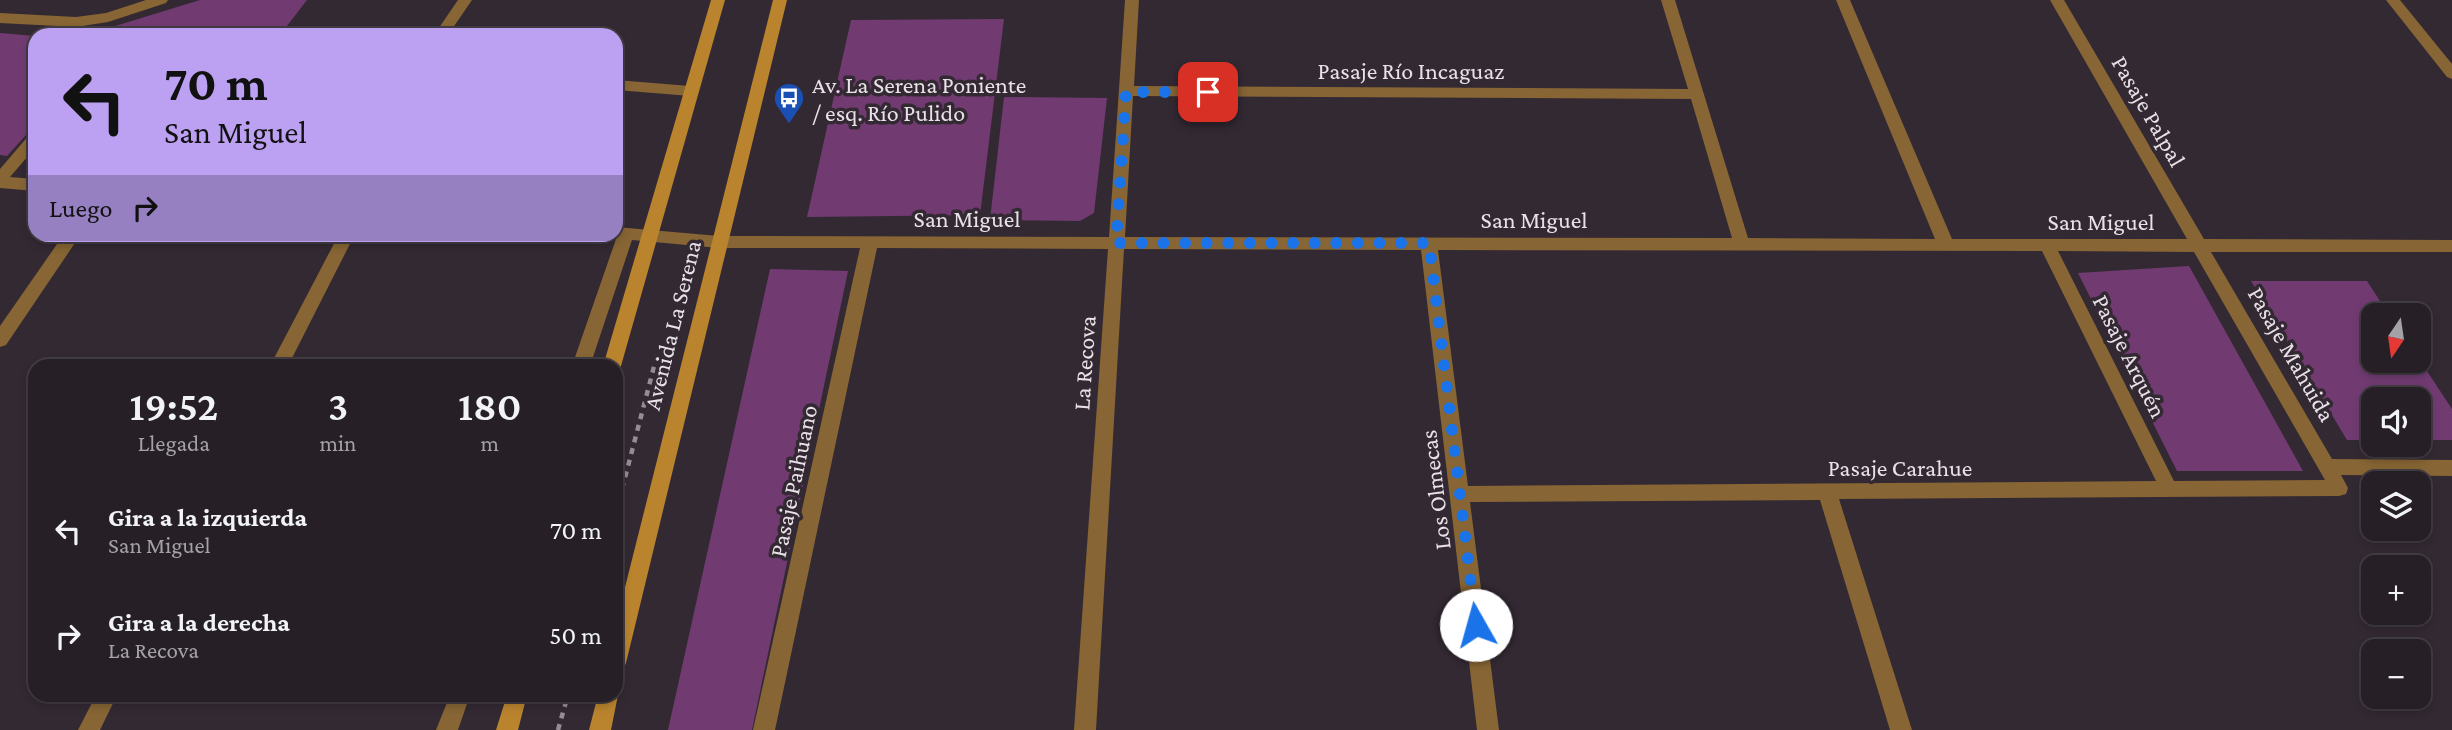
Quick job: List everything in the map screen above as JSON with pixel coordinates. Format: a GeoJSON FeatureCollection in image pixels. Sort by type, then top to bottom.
{"type":"FeatureCollection","features":[{"type":"Feature","properties":{"kind":"main road","name":"Avenida La Serena"},"geometry":{"type":"LineString","coordinates":[[614,359],[718,0]]}},
{"type":"Feature","properties":{"kind":"main road","name":"Avenida La Serena"},"geometry":{"type":"LineString","coordinates":[[623,634],[780,0]]}},
{"type":"Feature","properties":{"kind":"main road"},"geometry":{"type":"LineString","coordinates":[[507,730],[515,702]]}},
{"type":"Feature","properties":{"kind":"main road"},"geometry":{"type":"LineString","coordinates":[[600,730],[606,702]]}},
{"type":"Feature","properties":{"kind":"street"},"geometry":{"type":"LineString","coordinates":[[93,20],[112,0]]}},
{"type":"Feature","properties":{"kind":"street"},"geometry":{"type":"LineString","coordinates":[[0,18],[59,22],[93,20],[161,0]]}},
{"type":"Feature","properties":{"kind":"street"},"geometry":{"type":"LineString","coordinates":[[446,28],[465,0]]}},
{"type":"Feature","properties":{"kind":"street","name":"La Recova"},"geometry":{"type":"LineString","coordinates":[[1085,730],[1132,0]]}},
{"type":"Feature","properties":{"kind":"street"},"geometry":{"type":"LineString","coordinates":[[1668,0],[1742,244]]}},
{"type":"Feature","properties":{"kind":"street"},"geometry":{"type":"LineString","coordinates":[[1843,0],[1946,245]]}},
{"type":"Feature","properties":{"kind":"street","name":"Pasaje Palpal"},"geometry":{"type":"LineString","coordinates":[[2057,0],[2199,246]]}},
{"type":"Feature","properties":{"kind":"street"},"geometry":{"type":"LineString","coordinates":[[2393,0],[2452,74]]}},
{"type":"Feature","properties":{"kind":"street"},"geometry":{"type":"LineString","coordinates":[[623,86],[690,91]]}},
{"type":"Feature","properties":{"kind":"street","name":"Pasaje Río Incaguaz"},"geometry":{"type":"LineString","coordinates":[[1126,92],[1697,94]]}},
{"type":"Feature","properties":{"kind":"street"},"geometry":{"type":"LineString","coordinates":[[0,180],[28,146]]}},
{"type":"Feature","properties":{"kind":"street"},"geometry":{"type":"LineString","coordinates":[[0,180],[28,184]]}},
{"type":"Feature","properties":{"kind":"street","name":"San Miguel"},"geometry":{"type":"LineString","coordinates":[[623,233],[719,242],[2452,246]]}},
{"type":"Feature","properties":{"kind":"street"},"geometry":{"type":"LineString","coordinates":[[0,340],[67,242]]}},
{"type":"Feature","properties":{"kind":"street"},"geometry":{"type":"LineString","coordinates":[[283,359],[343,242]]}},
{"type":"Feature","properties":{"kind":"street"},"geometry":{"type":"LineString","coordinates":[[583,359],[618,242]]}},
{"type":"Feature","properties":{"kind":"street","name":"Pasaje Paihuano"},"geometry":{"type":"LineString","coordinates":[[764,730],[870,242]]}},
{"type":"Feature","properties":{"kind":"street","name":"Los Olmecas"},"geometry":{"type":"LineString","coordinates":[[1429,243],[1489,730]]}},
{"type":"Feature","properties":{"kind":"street","name":"Pasaje Arquén"},"geometry":{"type":"LineString","coordinates":[[2047,245],[2169,489]]}},
{"type":"Feature","properties":{"kind":"street","name":"Pasaje Mahuida"},"geometry":{"type":"LineString","coordinates":[[2199,246],[2339,488]]}},
{"type":"Feature","properties":{"kind":"street"},"geometry":{"type":"LineString","coordinates":[[2327,467],[2452,468]]}},
{"type":"Feature","properties":{"kind":"street","name":"Pasaje Carahue"},"geometry":{"type":"LineString","coordinates":[[1460,494],[2339,488]]}},
{"type":"Feature","properties":{"kind":"street"},"geometry":{"type":"LineString","coordinates":[[1827,492],[1901,730]]}},
{"type":"Feature","properties":{"kind":"street"},"geometry":{"type":"LineString","coordinates":[[89,730],[103,702]]}},
{"type":"Feature","properties":{"kind":"street"},"geometry":{"type":"LineString","coordinates":[[447,730],[457,702]]}},
{"type":"Feature","properties":{"kind":"path"},"geometry":{"type":"LineString","coordinates":[[558,730],[566,702]]}},
{"type":"Feature","properties":{"kind":"shaded area"},"geometry":{"type":"Polygon","coordinates":[[[200,0],[307,0],[285,28],[109,28],[200,0]]]}},
{"type":"Feature","properties":{"kind":"shaded area"},"geometry":{"type":"Polygon","coordinates":[[[1004,19],[980,215],[807,217],[851,20],[1004,19]]]}},
{"type":"Feature","properties":{"kind":"shaded area"},"geometry":{"type":"Polygon","coordinates":[[[0,33],[28,35],[28,133],[7,156],[0,155],[0,33]]]}},
{"type":"Feature","properties":{"kind":"shaded area"},"geometry":{"type":"Polygon","coordinates":[[[1004,97],[1107,98],[1094,213],[1080,221],[990,220],[1004,97]]]}},
{"type":"Feature","properties":{"kind":"shaded area"},"geometry":{"type":"Polygon","coordinates":[[[2189,266],[2303,471],[2177,471],[2078,273],[2189,266]]]}},
{"type":"Feature","properties":{"kind":"shaded area"},"geometry":{"type":"Polygon","coordinates":[[[770,269],[848,271],[752,730],[668,730],[770,269]]]}},
{"type":"Feature","properties":{"kind":"shaded area"},"geometry":{"type":"Polygon","coordinates":[[[2251,281],[2367,281],[2381,303],[2361,303],[2361,373],[2428,373],[2452,409],[2452,440],[2431,440],[2431,387],[2361,387],[2361,440],[2347,440],[2251,281]]]}},
{"type":"Feature","properties":{"kind":"place","name":"Av. La Serena Poniente / esq. Río Pulido"},"geometry":{"type":"Point","coordinates":[789,125]}},
{"type":"Feature","properties":{"kind":"route"},"geometry":{"type":"LineString","coordinates":[[1208,92],[1126,92],[1116,243],[1429,243],[1476,625]]}}]}
